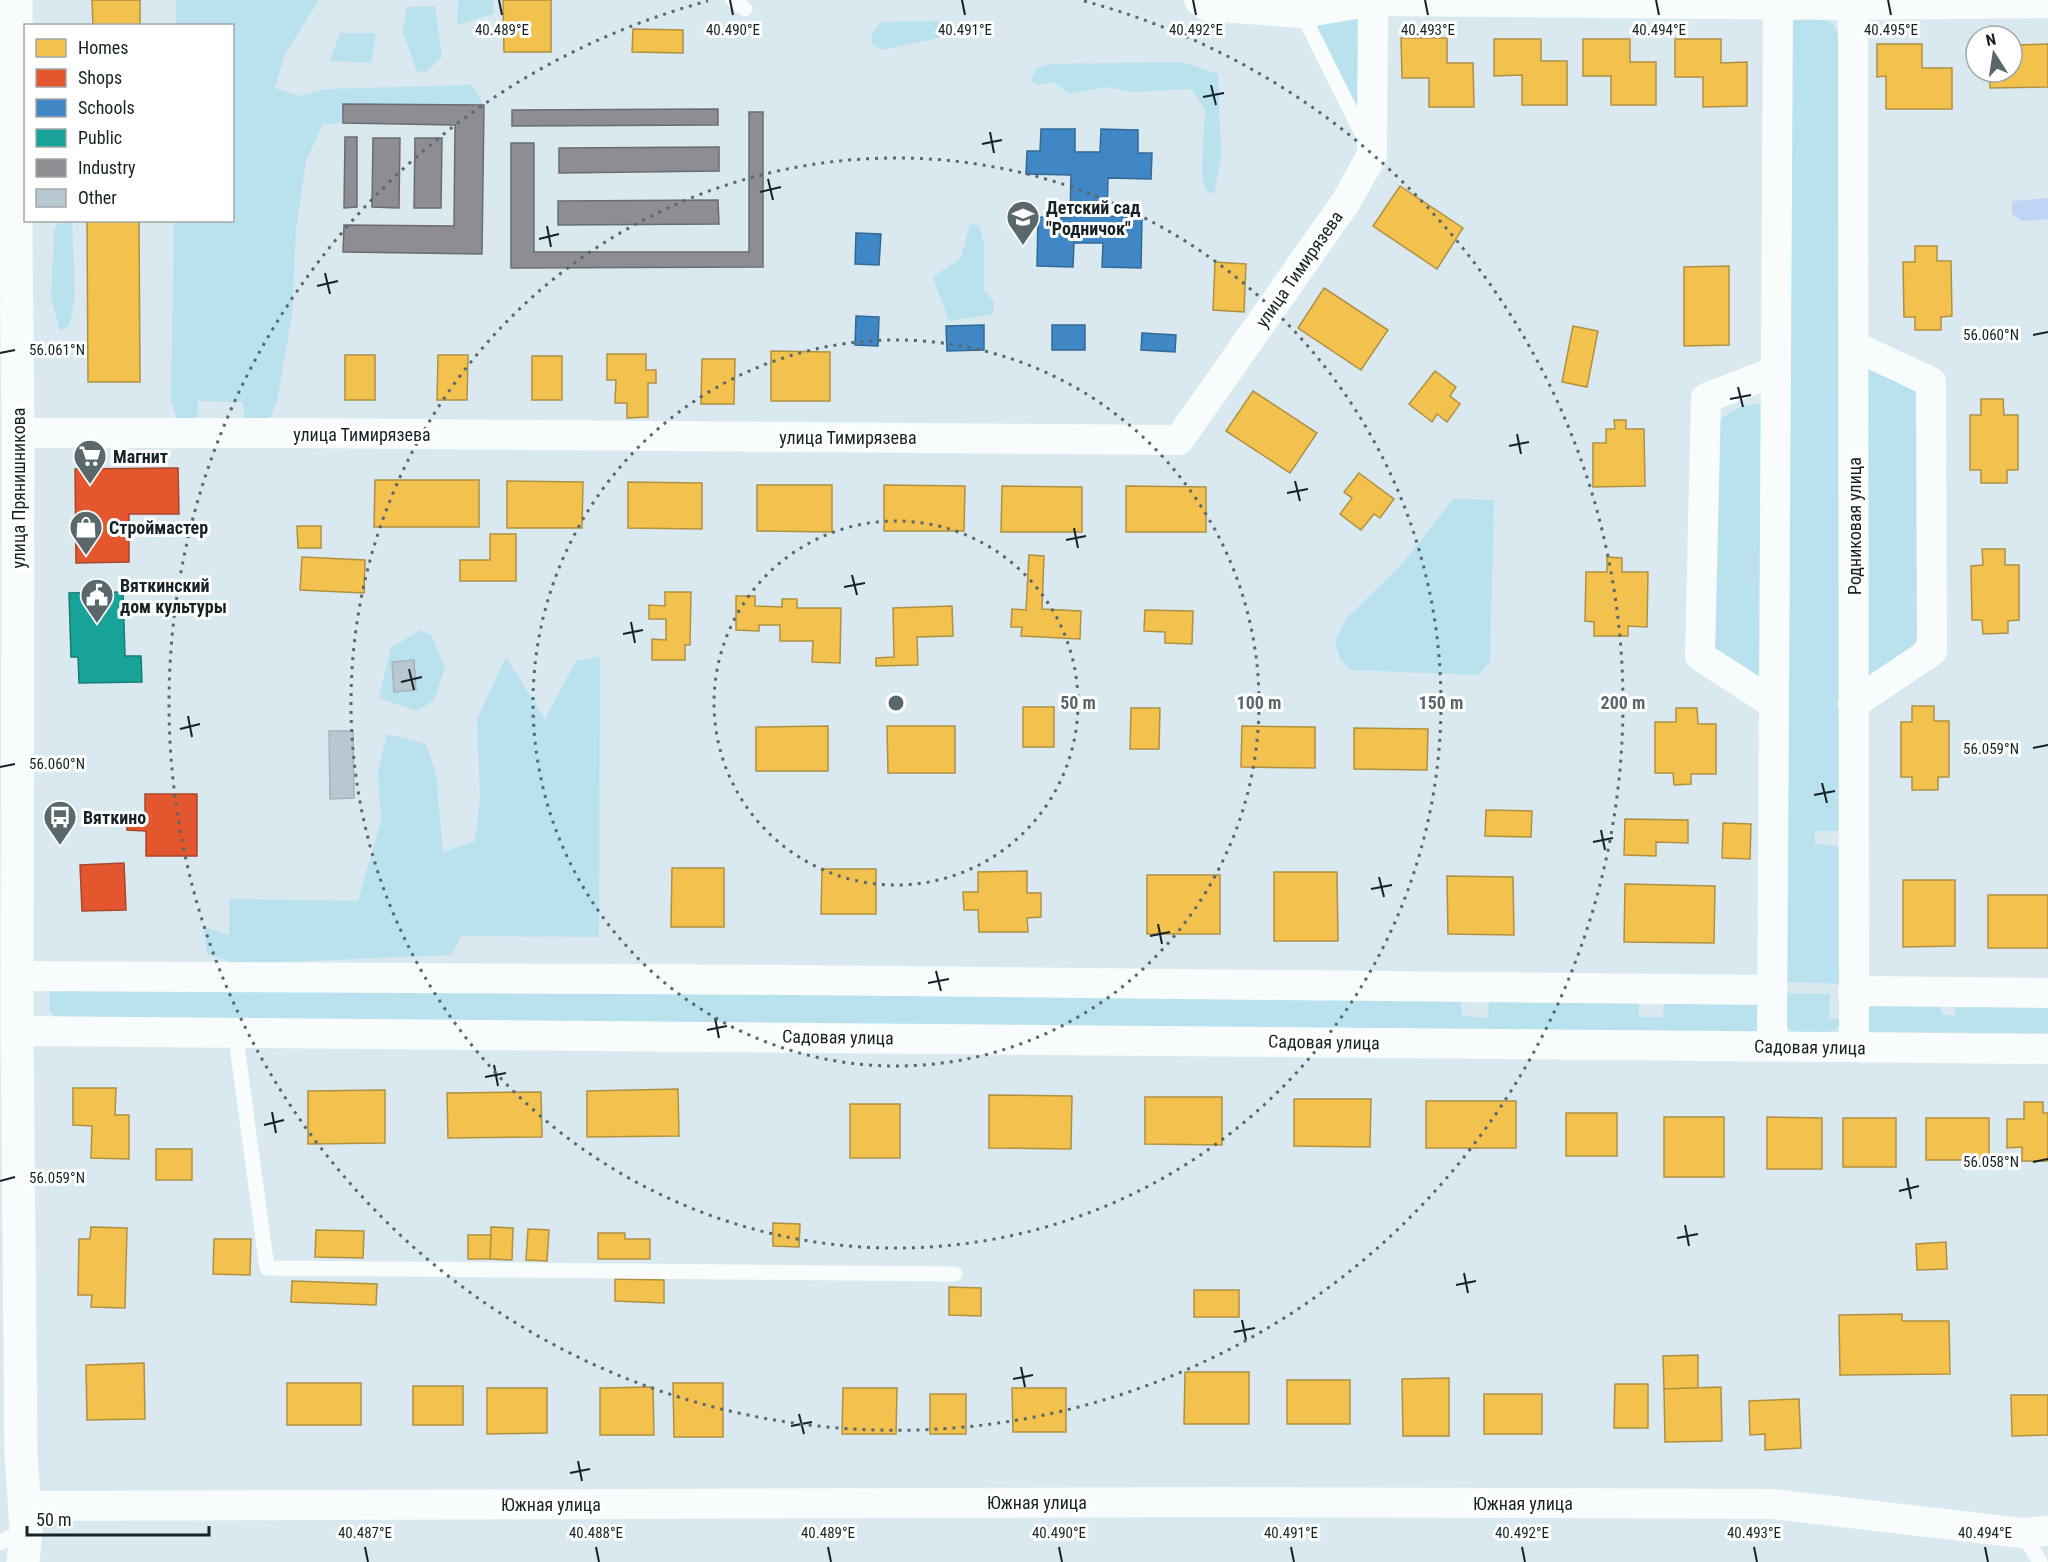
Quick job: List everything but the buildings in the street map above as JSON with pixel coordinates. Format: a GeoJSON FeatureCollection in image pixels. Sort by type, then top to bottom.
{"type":"FeatureCollection","features":[{"type":"Feature","properties":{"kind":"street","name":"улица Прянишникова"},"geometry":{"type":"LineString","coordinates":[[16,0],[18,433],[9,723],[9,847],[19,976],[17,1031],[21,1455],[17,1526],[23,1562]]}},
{"type":"Feature","properties":{"kind":"street"},"geometry":{"type":"LineString","coordinates":[[1199,0],[1207,6],[1302,13],[1373,0],[1853,5],[2048,3]]}},
{"type":"Feature","properties":{"kind":"street","name":"улица Тимирязева"},"geometry":{"type":"LineString","coordinates":[[18,433],[1179,440],[1347,200],[1372,155],[1373,0]]}},
{"type":"Feature","properties":{"kind":"street"},"geometry":{"type":"LineString","coordinates":[[1772,1046],[1778,4]]}},
{"type":"Feature","properties":{"kind":"street","name":"Родниковая улица"},"geometry":{"type":"LineString","coordinates":[[1853,5],[1854,1047]]}},
{"type":"Feature","properties":{"kind":"street"},"geometry":{"type":"LineString","coordinates":[[1853,704],[1932,651],[1931,382],[1854,346]]}},
{"type":"Feature","properties":{"kind":"street"},"geometry":{"type":"LineString","coordinates":[[1774,704],[1700,656],[1706,398],[1776,371]]}},
{"type":"Feature","properties":{"kind":"street"},"geometry":{"type":"LineString","coordinates":[[19,976],[783,979],[1773,990]]}},
{"type":"Feature","properties":{"kind":"street"},"geometry":{"type":"LineString","coordinates":[[1854,991],[2048,993]]}},
{"type":"Feature","properties":{"kind":"street","name":"Садовая улица"},"geometry":{"type":"LineString","coordinates":[[17,1031],[235,1031],[2048,1049]]}},
{"type":"Feature","properties":{"kind":"street","name":"Южная улица"},"geometry":{"type":"LineString","coordinates":[[17,1526],[1182,1502],[1773,1504],[2035,1532]]}},
{"type":"Feature","properties":{"kind":"lane"},"geometry":{"type":"LineString","coordinates":[[1302,13],[1372,155]]}},
{"type":"Feature","properties":{"kind":"lane"},"geometry":{"type":"LineString","coordinates":[[235,1031],[267,1268],[955,1274]]}},
{"type":"Feature","properties":{"kind":"lane"},"geometry":{"type":"LineString","coordinates":[[2035,1532],[2040,1562]]}},
{"type":"Feature","properties":{"kind":"shaded area"},"geometry":{"type":"Polygon","coordinates":[[[176,0],[319,0],[285,54],[275,88],[300,96],[325,89],[472,85],[484,105],[343,105],[343,123],[323,124],[306,161],[296,230],[292,315],[277,401],[269,419],[245,421],[243,402],[198,401],[197,421],[177,420],[171,400],[174,222],[234,222],[234,24],[176,24],[176,0]]]}},
{"type":"Feature","properties":{"kind":"shaded area"},"geometry":{"type":"Polygon","coordinates":[[[458,0],[493,0],[493,14],[457,25],[458,0]]]}},
{"type":"Feature","properties":{"kind":"shaded area"},"geometry":{"type":"Polygon","coordinates":[[[435,6],[442,57],[427,71],[417,72],[403,32],[406,7],[435,6]]]}},
{"type":"Feature","properties":{"kind":"shaded area"},"geometry":{"type":"Polygon","coordinates":[[[1364,14],[1366,123],[1317,29],[1318,20],[1364,14]]]}},
{"type":"Feature","properties":{"kind":"shaded area"},"geometry":{"type":"Polygon","coordinates":[[[1816,15],[1833,24],[1847,51],[1844,824],[1837,831],[1815,831],[1815,844],[1837,846],[1845,858],[1846,984],[1783,982],[1784,33],[1798,16],[1816,15]]]}},
{"type":"Feature","properties":{"kind":"shaded area"},"geometry":{"type":"Polygon","coordinates":[[[943,21],[948,36],[882,50],[873,45],[871,36],[881,22],[943,21]]]}},
{"type":"Feature","properties":{"kind":"shaded area"},"geometry":{"type":"Polygon","coordinates":[[[340,33],[376,33],[371,63],[330,61],[340,33]]]}},
{"type":"Feature","properties":{"kind":"shaded area"},"geometry":{"type":"Polygon","coordinates":[[[1182,62],[1218,74],[1221,156],[1215,191],[1210,194],[1205,188],[1202,174],[1205,109],[1191,89],[1131,92],[1106,87],[1069,94],[1054,82],[1038,85],[1031,82],[1035,69],[1052,64],[1182,62]]]}},
{"type":"Feature","properties":{"kind":"shaded area"},"geometry":{"type":"Polygon","coordinates":[[[2048,198],[2048,219],[2023,221],[2012,214],[2012,201],[2048,198]]]}},
{"type":"Feature","properties":{"kind":"shaded area"},"geometry":{"type":"Polygon","coordinates":[[[58,222],[72,222],[75,295],[70,325],[60,331],[51,298],[54,231],[58,222]]]}},
{"type":"Feature","properties":{"kind":"shaded area"},"geometry":{"type":"Polygon","coordinates":[[[970,224],[980,226],[984,245],[984,291],[994,301],[993,314],[949,321],[933,277],[961,258],[970,224]]]}},
{"type":"Feature","properties":{"kind":"shaded area"},"geometry":{"type":"Polygon","coordinates":[[[1867,367],[1911,381],[1920,395],[1920,630],[1913,648],[1869,679],[1858,674],[1867,367]]]}},
{"type":"Feature","properties":{"kind":"shaded area"},"geometry":{"type":"Polygon","coordinates":[[[1758,404],[1770,410],[1764,678],[1751,681],[1711,647],[1720,419],[1740,407],[1758,404]]]}},
{"type":"Feature","properties":{"kind":"shaded area"},"geometry":{"type":"Polygon","coordinates":[[[1453,499],[1494,500],[1490,662],[1478,675],[1351,670],[1340,659],[1335,642],[1346,619],[1402,564],[1453,499]]]}},
{"type":"Feature","properties":{"kind":"shaded area"},"geometry":{"type":"Polygon","coordinates":[[[420,630],[431,635],[445,667],[434,700],[417,711],[379,698],[391,648],[420,630]],[[414,660],[393,662],[395,692],[416,690],[414,660]]]}},
{"type":"Feature","properties":{"kind":"shaded area"},"geometry":{"type":"Polygon","coordinates":[[[600,656],[599,937],[461,936],[452,955],[238,964],[207,954],[204,927],[229,935],[229,899],[358,901],[381,821],[378,771],[387,734],[426,744],[436,773],[443,852],[475,841],[480,798],[477,719],[506,657],[545,719],[576,661],[600,656]]]}},
{"type":"Feature","properties":{"kind":"shaded area"},"geometry":{"type":"Polygon","coordinates":[[[50,989],[1263,991],[1271,1000],[1322,1001],[1331,993],[1460,994],[1462,1016],[1488,1018],[1489,997],[1639,997],[1639,1017],[1663,1017],[1664,997],[1749,997],[1763,1008],[1763,1026],[1753,1034],[57,1020],[49,1010],[50,989]]]}},
{"type":"Feature","properties":{"kind":"shaded area"},"geometry":{"type":"Polygon","coordinates":[[[1783,993],[1830,994],[1829,1018],[1843,1020],[1836,1030],[1820,1033],[1792,1032],[1783,1021],[1783,993]]]}},
{"type":"Feature","properties":{"kind":"shaded area"},"geometry":{"type":"Polygon","coordinates":[[[1941,998],[1941,1014],[1955,1016],[1956,999],[2048,1000],[2048,1033],[1869,1032],[1861,1020],[1863,1004],[1941,998]]]}},
{"type":"Feature","properties":{"kind":"place","name":"Детский сад \"Родничок\""},"geometry":{"type":"Point","coordinates":[1023,246]}},
{"type":"Feature","properties":{"kind":"place","name":"Магнит"},"geometry":{"type":"Point","coordinates":[90,485]}},
{"type":"Feature","properties":{"kind":"place","name":"Строймастер"},"geometry":{"type":"Point","coordinates":[86,556]}},
{"type":"Feature","properties":{"kind":"place","name":"Вяткинский дом культуры"},"geometry":{"type":"Point","coordinates":[97,624]}},
{"type":"Feature","properties":{"kind":"place","name":"Вяткино"},"geometry":{"type":"Point","coordinates":[60,846]}}]}
